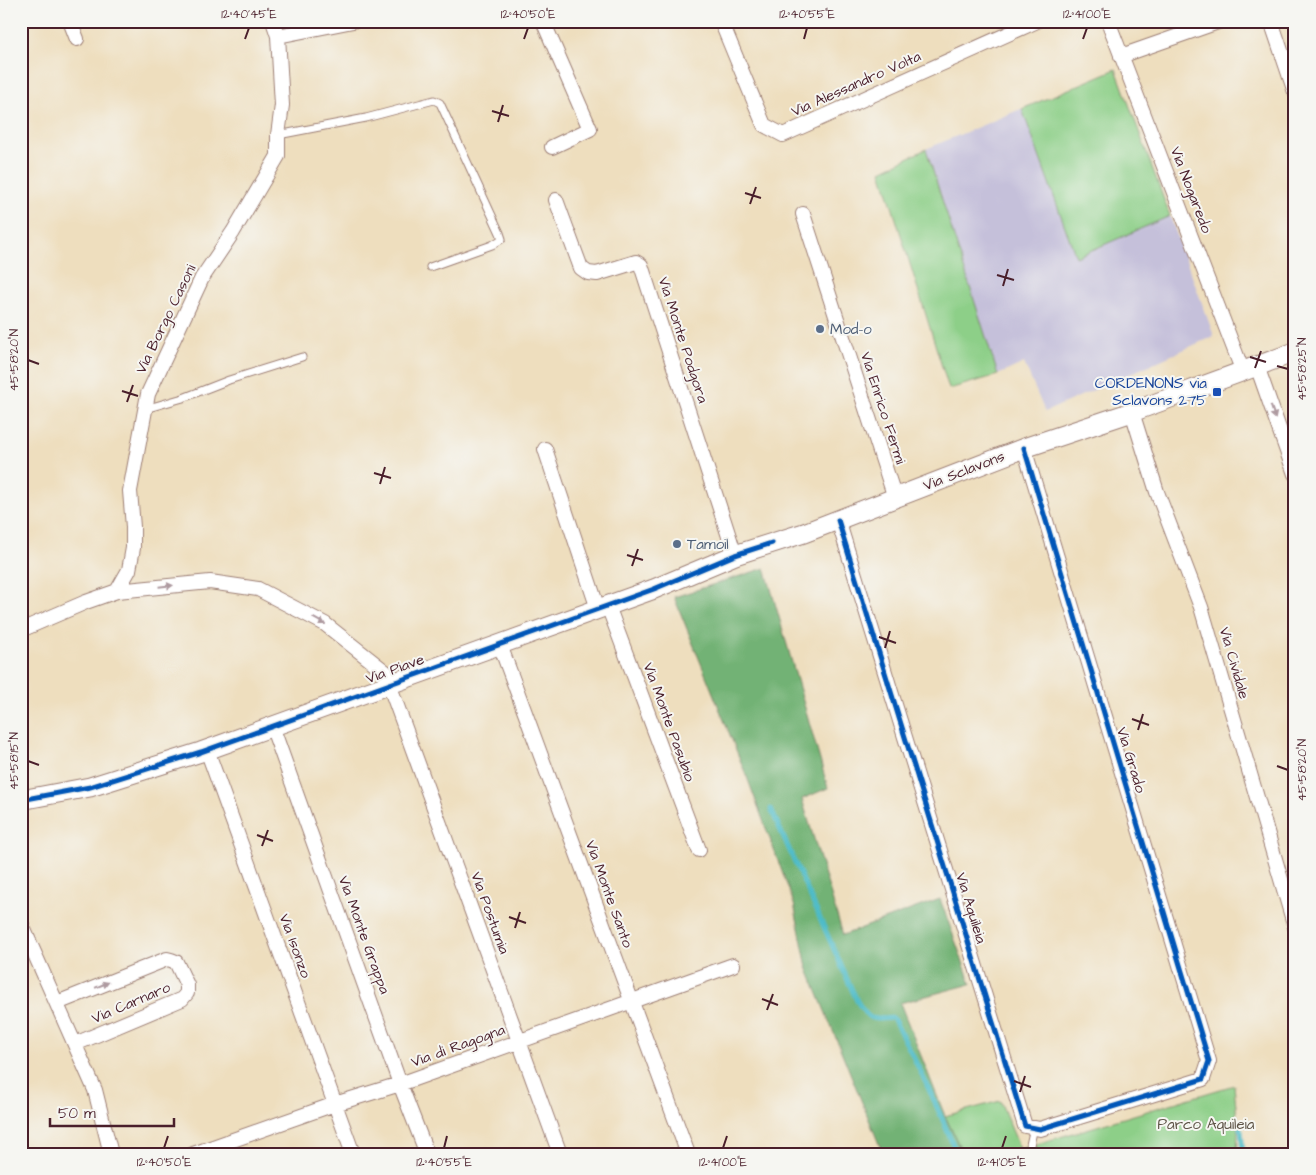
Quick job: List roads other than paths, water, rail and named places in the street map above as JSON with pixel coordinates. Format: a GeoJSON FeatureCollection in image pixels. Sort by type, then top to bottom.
{"type":"FeatureCollection","features":[{"type":"Feature","properties":{"kind":"street"},"geometry":{"type":"LineString","coordinates":[[70,21],[76,39]]}},
{"type":"Feature","properties":{"kind":"street","name":"Via Borgo Casoni"},"geometry":{"type":"LineString","coordinates":[[117,591],[128,570],[134,548],[130,491],[148,394],[202,278],[233,232],[278,156],[278,135],[282,105],[278,36],[273,21]]}},
{"type":"Feature","properties":{"kind":"street"},"geometry":{"type":"LineString","coordinates":[[278,36],[353,21]]}},
{"type":"Feature","properties":{"kind":"street"},"geometry":{"type":"LineString","coordinates":[[544,21],[590,129],[552,147]]}},
{"type":"Feature","properties":{"kind":"street","name":"Via Alessandro Volta"},"geometry":{"type":"LineString","coordinates":[[721,21],[764,125],[783,134],[1036,21]]}},
{"type":"Feature","properties":{"kind":"street","name":"Via Nogaredo"},"geometry":{"type":"LineString","coordinates":[[1108,21],[1250,369],[1295,474]]}},
{"type":"Feature","properties":{"kind":"street"},"geometry":{"type":"LineString","coordinates":[[1122,56],[1221,21]]}},
{"type":"Feature","properties":{"kind":"street"},"geometry":{"type":"LineString","coordinates":[[1270,21],[1295,92]]}},
{"type":"Feature","properties":{"kind":"street","name":"Via Monte Podgora"},"geometry":{"type":"LineString","coordinates":[[556,200],[581,268],[588,273],[597,274],[636,262],[641,265],[736,555]]}},
{"type":"Feature","properties":{"kind":"street","name":"Via Enrico Fermi"},"geometry":{"type":"LineString","coordinates":[[803,214],[895,498]]}},
{"type":"Feature","properties":{"kind":"street","name":"Via Sclavons"},"geometry":{"type":"LineString","coordinates":[[772,543],[804,533],[1024,448],[1132,412],[1295,352]]}},
{"type":"Feature","properties":{"kind":"street","name":"Via Cividale"},"geometry":{"type":"LineString","coordinates":[[1132,412],[1157,492],[1201,607],[1295,927]]}},
{"type":"Feature","properties":{"kind":"street","name":"Via Grado"},"geometry":{"type":"LineString","coordinates":[[1024,448],[1208,1061],[1203,1079],[1040,1129],[1034,1127]]}},
{"type":"Feature","properties":{"kind":"street","name":"Via Monte Pasubio"},"geometry":{"type":"LineString","coordinates":[[544,449],[603,607],[699,850]]}},
{"type":"Feature","properties":{"kind":"street","name":"Via Aquileia"},"geometry":{"type":"LineString","coordinates":[[838,520],[1025,1126],[1034,1127]]}},
{"type":"Feature","properties":{"kind":"street","name":"Via Piave"},"geometry":{"type":"LineString","coordinates":[[21,800],[90,787],[207,750],[654,589],[736,555],[772,543]]}},
{"type":"Feature","properties":{"kind":"street"},"geometry":{"type":"LineString","coordinates":[[21,630],[117,591],[210,582],[258,589],[325,624],[393,683]]}},
{"type":"Feature","properties":{"kind":"street","name":"Via Monte Santo"},"geometry":{"type":"LineString","coordinates":[[500,645],[688,1154]]}},
{"type":"Feature","properties":{"kind":"street","name":"Via Postumia"},"geometry":{"type":"LineString","coordinates":[[393,683],[560,1154]]}},
{"type":"Feature","properties":{"kind":"street","name":"Via Monte Grappa"},"geometry":{"type":"LineString","coordinates":[[272,726],[400,1084],[427,1154]]}},
{"type":"Feature","properties":{"kind":"street","name":"Via Isonzo"},"geometry":{"type":"LineString","coordinates":[[207,750],[353,1154]]}},
{"type":"Feature","properties":{"kind":"street"},"geometry":{"type":"LineString","coordinates":[[21,923],[95,1090],[111,1154]]}},
{"type":"Feature","properties":{"kind":"street","name":"Via Carnaro"},"geometry":{"type":"LineString","coordinates":[[57,1003],[167,959],[176,962],[187,985],[182,999],[75,1044]]}},
{"type":"Feature","properties":{"kind":"street","name":"Via di Ragogna"},"geometry":{"type":"LineString","coordinates":[[193,1154],[335,1104],[400,1084],[733,965]]}},
{"type":"Feature","properties":{"kind":"lane"},"geometry":{"type":"LineString","coordinates":[[278,135],[366,118],[434,100],[440,103],[502,239],[430,268]]}},
{"type":"Feature","properties":{"kind":"lane"},"geometry":{"type":"LineString","coordinates":[[145,409],[183,398],[229,380],[302,357]]}},
{"type":"Feature","properties":{"kind":"lane"},"geometry":{"type":"LineString","coordinates":[[1033,1154],[1030,1145],[1034,1127]]}},
{"type":"Feature","properties":{"kind":"waterway"},"geometry":{"type":"LineString","coordinates":[[771,809],[857,1001],[864,1012],[871,1018],[893,1018],[927,1085],[957,1154]]}},
{"type":"Feature","properties":{"kind":"waterway"},"geometry":{"type":"LineString","coordinates":[[1241,1128],[1243,1154]]}},
{"type":"Feature","properties":{"kind":"place","name":"Mod-o"},"geometry":{"type":"Point","coordinates":[820,329]}},
{"type":"Feature","properties":{"kind":"place","name":"CORDENONS via Sclavons 275"},"geometry":{"type":"Point","coordinates":[1217,392]}},
{"type":"Feature","properties":{"kind":"place","name":"Tamoil"},"geometry":{"type":"Point","coordinates":[677,544]}},
{"type":"Feature","properties":{"kind":"park label","name":"Parco Aquileia"},"geometry":{"type":"Point","coordinates":[1206,1124]}}]}
